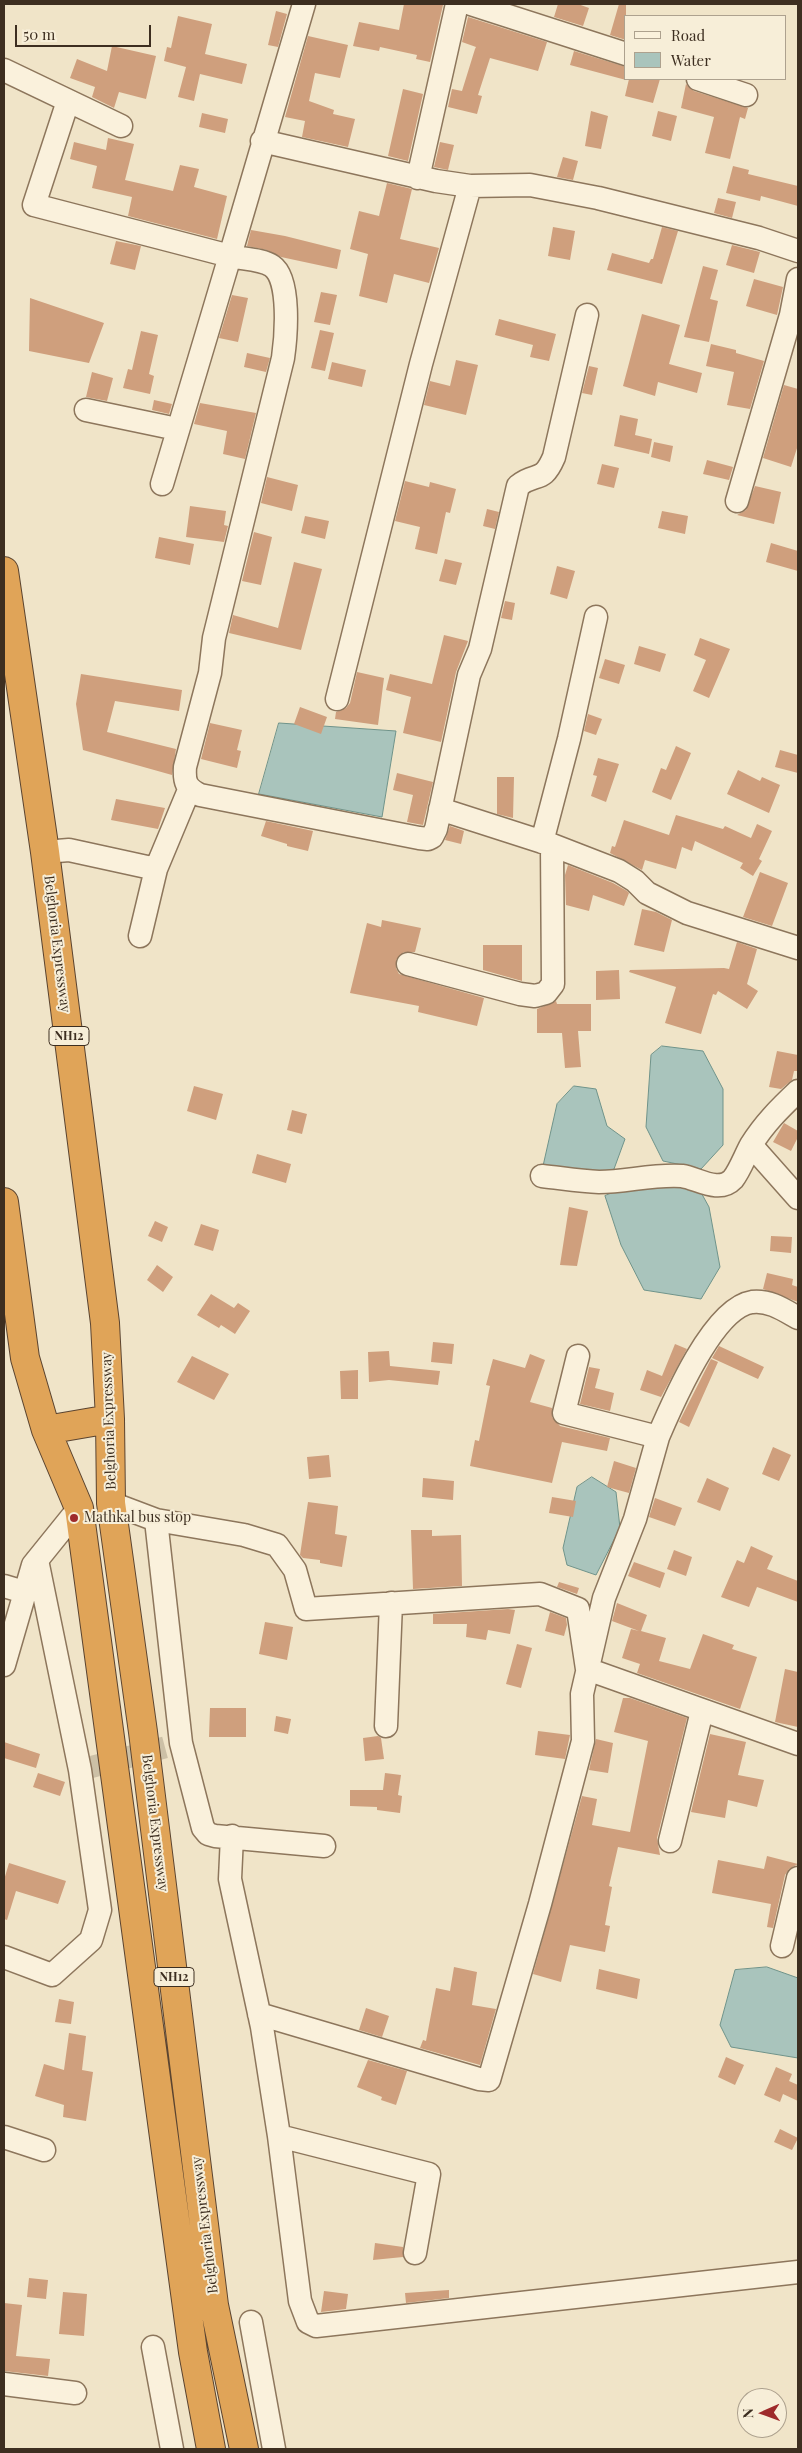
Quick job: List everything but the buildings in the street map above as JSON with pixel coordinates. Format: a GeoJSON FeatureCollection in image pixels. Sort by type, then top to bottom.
{"type":"FeatureCollection","features":[{"type":"Feature","properties":{"kind":"highway","name":"Belghoria Expressway"},"geometry":{"type":"LineString","coordinates":[[4,570],[45,852],[104,1313],[110,1418],[111,1503],[146,1752],[214,2305],[244,2449]]}},
{"type":"Feature","properties":{"kind":"highway","name":"Belghoria Expressway"},"geometry":{"type":"LineString","coordinates":[[4,1202],[25,1358],[46,1430],[80,1508],[193,2352],[211,2449]]}},
{"type":"Feature","properties":{"kind":"highway"},"geometry":{"type":"LineString","coordinates":[[46,1430],[110,1418]]}},
{"type":"Feature","properties":{"kind":"street"},"geometry":{"type":"LineString","coordinates":[[162,484],[258,163],[262,140],[304,4]]}},
{"type":"Feature","properties":{"kind":"street"},"geometry":{"type":"LineString","coordinates":[[418,178],[457,4]]}},
{"type":"Feature","properties":{"kind":"street"},"geometry":{"type":"LineString","coordinates":[[471,4],[624,53]]}},
{"type":"Feature","properties":{"kind":"street"},"geometry":{"type":"LineString","coordinates":[[4,70],[121,126]]}},
{"type":"Feature","properties":{"kind":"street"},"geometry":{"type":"LineString","coordinates":[[701,80],[746,95]]}},
{"type":"Feature","properties":{"kind":"street"},"geometry":{"type":"LineString","coordinates":[[68,101],[34,205],[272,266],[282,283],[286,336],[283,358],[214,638],[210,673],[184,767],[184,780],[189,790],[200,795],[274,811],[428,839],[432,837],[436,829],[469,675],[480,649],[518,486],[524,480],[542,477],[548,470],[554,457],[587,315]]}},
{"type":"Feature","properties":{"kind":"street"},"geometry":{"type":"LineString","coordinates":[[262,140],[418,178],[470,186],[530,185],[598,198],[759,238],[798,251]]}},
{"type":"Feature","properties":{"kind":"street"},"geometry":{"type":"LineString","coordinates":[[336,699],[421,364],[470,186]]}},
{"type":"Feature","properties":{"kind":"street"},"geometry":{"type":"LineString","coordinates":[[736,501],[795,316],[798,279]]}},
{"type":"Feature","properties":{"kind":"street"},"geometry":{"type":"LineString","coordinates":[[86,410],[177,429]]}},
{"type":"Feature","properties":{"kind":"street"},"geometry":{"type":"LineString","coordinates":[[408,964],[520,994],[535,996],[546,993],[553,984],[547,844],[596,617]]}},
{"type":"Feature","properties":{"kind":"street"},"geometry":{"type":"LineString","coordinates":[[140,936],[156,869],[189,790]]}},
{"type":"Feature","properties":{"kind":"street"},"geometry":{"type":"LineString","coordinates":[[440,809],[547,844],[620,871],[635,881],[647,893],[687,913],[798,948]]}},
{"type":"Feature","properties":{"kind":"street"},"geometry":{"type":"LineString","coordinates":[[45,852],[69,850],[156,869]]}},
{"type":"Feature","properties":{"kind":"street"},"geometry":{"type":"LineString","coordinates":[[542,1176],[600,1182],[654,1175],[686,1177],[710,1185],[722,1184],[732,1180],[751,1145],[770,1118],[798,1091]]}},
{"type":"Feature","properties":{"kind":"street"},"geometry":{"type":"LineString","coordinates":[[751,1145],[798,1198]]}},
{"type":"Feature","properties":{"kind":"street"},"geometry":{"type":"LineString","coordinates":[[259,2014],[479,2079],[489,2080],[540,1904],[583,1741],[582,1694],[604,1598],[636,1519],[658,1436],[680,1388],[710,1337],[738,1307],[753,1302],[772,1303],[798,1318]]}},
{"type":"Feature","properties":{"kind":"street"},"geometry":{"type":"LineString","coordinates":[[578,1356],[564,1413],[658,1436]]}},
{"type":"Feature","properties":{"kind":"street"},"geometry":{"type":"LineString","coordinates":[[111,1503],[156,1520],[244,1535],[277,1545],[295,1570],[306,1609],[540,1594],[578,1609],[587,1669]]}},
{"type":"Feature","properties":{"kind":"street"},"geometry":{"type":"LineString","coordinates":[[4,1665],[14,1589],[80,1508]]}},
{"type":"Feature","properties":{"kind":"street"},"geometry":{"type":"LineString","coordinates":[[156,1520],[181,1743],[203,1828],[208,1834],[215,1836],[232,1836],[324,1846]]}},
{"type":"Feature","properties":{"kind":"street"},"geometry":{"type":"LineString","coordinates":[[4,1958],[52,1975],[91,1940],[100,1910],[80,1770],[37,1560]]}},
{"type":"Feature","properties":{"kind":"street"},"geometry":{"type":"LineString","coordinates":[[386,1726],[391,1603]]}},
{"type":"Feature","properties":{"kind":"street"},"geometry":{"type":"LineString","coordinates":[[587,1669],[798,1744]]}},
{"type":"Feature","properties":{"kind":"street"},"geometry":{"type":"LineString","coordinates":[[670,1841],[702,1711]]}},
{"type":"Feature","properties":{"kind":"street"},"geometry":{"type":"LineString","coordinates":[[232,1836],[230,1879],[259,2014],[279,2136],[300,2301],[308,2322],[316,2326],[798,2272]]}},
{"type":"Feature","properties":{"kind":"street"},"geometry":{"type":"LineString","coordinates":[[782,1946],[798,1878]]}},
{"type":"Feature","properties":{"kind":"street"},"geometry":{"type":"LineString","coordinates":[[279,2136],[429,2174],[416,2253]]}},
{"type":"Feature","properties":{"kind":"street"},"geometry":{"type":"LineString","coordinates":[[4,2137],[44,2150]]}},
{"type":"Feature","properties":{"kind":"street"},"geometry":{"type":"LineString","coordinates":[[251,2322],[274,2449]]}},
{"type":"Feature","properties":{"kind":"street"},"geometry":{"type":"LineString","coordinates":[[153,2347],[172,2449]]}},
{"type":"Feature","properties":{"kind":"street"},"geometry":{"type":"LineString","coordinates":[[4,2384],[75,2393]]}},
{"type":"Feature","properties":{"kind":"water"},"geometry":{"type":"Polygon","coordinates":[[[279,723],[396,731],[382,817],[259,794],[279,723]]]}},
{"type":"Feature","properties":{"kind":"water"},"geometry":{"type":"Polygon","coordinates":[[[662,1046],[703,1051],[723,1089],[723,1145],[701,1169],[663,1161],[646,1127],[651,1055],[662,1046]]]}},
{"type":"Feature","properties":{"kind":"water"},"geometry":{"type":"Polygon","coordinates":[[[574,1086],[596,1089],[607,1126],[625,1139],[614,1169],[598,1179],[543,1166],[557,1104],[574,1086]]]}},
{"type":"Feature","properties":{"kind":"water"},"geometry":{"type":"Polygon","coordinates":[[[646,1179],[698,1187],[709,1207],[720,1267],[701,1299],[644,1290],[621,1245],[605,1196],[646,1179]]]}},
{"type":"Feature","properties":{"kind":"water"},"geometry":{"type":"Polygon","coordinates":[[[592,1477],[616,1492],[620,1528],[596,1575],[567,1565],[563,1548],[577,1487],[592,1477]]]}},
{"type":"Feature","properties":{"kind":"water"},"geometry":{"type":"Polygon","coordinates":[[[767,1967],[798,1978],[798,2058],[731,2047],[720,2025],[735,1970],[767,1967]]]}},
{"type":"Feature","properties":{"kind":"tunnel"},"geometry":{"type":"LineString","coordinates":[[80,1770],[181,1743]]}},
{"type":"Feature","properties":{"kind":"place","name":"Mathkal bus stop"},"geometry":{"type":"Point","coordinates":[74,1518]}}]}
